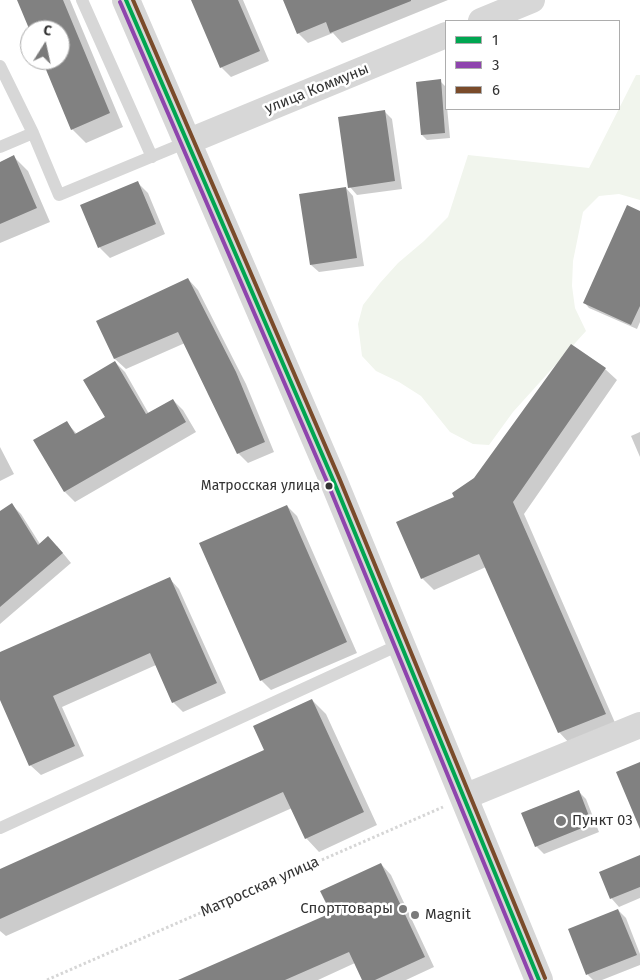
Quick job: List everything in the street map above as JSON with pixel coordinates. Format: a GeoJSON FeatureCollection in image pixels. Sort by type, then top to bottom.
{"type":"FeatureCollection","features":[{"type":"Feature","properties":{"kind":"street"},"geometry":{"type":"LineString","coordinates":[[126,0],[334,482],[539,980]]}},
{"type":"Feature","properties":{"kind":"street"},"geometry":{"type":"LineString","coordinates":[[482,20],[532,0]]}},
{"type":"Feature","properties":{"kind":"street","name":"улица Коммуны"},"geometry":{"type":"LineString","coordinates":[[187,142],[445,35]]}},
{"type":"Feature","properties":{"kind":"street"},"geometry":{"type":"LineString","coordinates":[[464,797],[640,725]]}},
{"type":"Feature","properties":{"kind":"lane"},"geometry":{"type":"LineString","coordinates":[[82,0],[152,157]]}},
{"type":"Feature","properties":{"kind":"lane"},"geometry":{"type":"LineString","coordinates":[[0,66],[33,133],[59,195],[187,142]]}},
{"type":"Feature","properties":{"kind":"lane"},"geometry":{"type":"LineString","coordinates":[[0,147],[33,133]]}},
{"type":"Feature","properties":{"kind":"lane"},"geometry":{"type":"LineString","coordinates":[[0,828],[401,644]]}},
{"type":"Feature","properties":{"kind":"path","name":"Матросская улица"},"geometry":{"type":"LineString","coordinates":[[47,980],[464,797]]}},
{"type":"Feature","properties":{"kind":"shaded area"},"geometry":{"type":"Polygon","coordinates":[[[636,75],[640,75],[640,200],[619,194],[599,196],[583,212],[573,261],[572,286],[575,308],[586,331],[513,412],[489,445],[473,444],[450,432],[421,396],[399,382],[376,371],[362,356],[358,324],[363,305],[398,263],[448,217],[468,155],[589,168],[620,110],[636,75]]]}},
{"type":"Feature","properties":{"kind":"building"},"geometry":{"type":"Polygon","coordinates":[[[17,0],[63,0],[110,113],[71,130],[46,70],[70,70],[70,20],[25,20],[17,0]]]}},
{"type":"Feature","properties":{"kind":"building"},"geometry":{"type":"Polygon","coordinates":[[[191,0],[238,0],[260,51],[220,68],[191,0]]]}},
{"type":"Feature","properties":{"kind":"building"},"geometry":{"type":"Polygon","coordinates":[[[283,0],[411,1],[330,33],[326,22],[297,34],[283,0]]]}},
{"type":"Feature","properties":{"kind":"building"},"geometry":{"type":"Polygon","coordinates":[[[441,79],[445,133],[421,135],[416,82],[441,79]]]}},
{"type":"Feature","properties":{"kind":"building"},"geometry":{"type":"Polygon","coordinates":[[[385,110],[395,181],[348,188],[338,117],[385,110]]]}},
{"type":"Feature","properties":{"kind":"building"},"geometry":{"type":"Polygon","coordinates":[[[14,155],[37,208],[0,224],[0,162],[14,155]]]}},
{"type":"Feature","properties":{"kind":"building"},"geometry":{"type":"Polygon","coordinates":[[[138,181],[156,224],[98,248],[80,205],[138,181]]]}},
{"type":"Feature","properties":{"kind":"building"},"geometry":{"type":"Polygon","coordinates":[[[346,187],[357,258],[310,265],[299,194],[346,187]]]}},
{"type":"Feature","properties":{"kind":"building"},"geometry":{"type":"Polygon","coordinates":[[[627,205],[640,211],[640,306],[631,325],[583,303],[627,205]]]}},
{"type":"Feature","properties":{"kind":"building"},"geometry":{"type":"Polygon","coordinates":[[[188,278],[236,372],[265,442],[237,454],[178,332],[114,359],[96,321],[188,278]]]}},
{"type":"Feature","properties":{"kind":"building"},"geometry":{"type":"Polygon","coordinates":[[[571,344],[606,368],[513,502],[606,714],[558,733],[479,554],[421,579],[396,522],[454,497],[452,493],[474,478],[571,344]]]}},
{"type":"Feature","properties":{"kind":"building"},"geometry":{"type":"Polygon","coordinates":[[[115,361],[146,414],[173,399],[186,422],[64,492],[33,440],[67,421],[75,434],[105,417],[83,380],[115,361]]]}},
{"type":"Feature","properties":{"kind":"building"},"geometry":{"type":"Polygon","coordinates":[[[12,503],[38,545],[48,536],[63,553],[0,607],[0,511],[12,503]]]}},
{"type":"Feature","properties":{"kind":"building"},"geometry":{"type":"Polygon","coordinates":[[[287,505],[347,642],[260,681],[199,543],[287,505]]]}},
{"type":"Feature","properties":{"kind":"building"},"geometry":{"type":"Polygon","coordinates":[[[170,577],[217,683],[172,703],[150,653],[53,696],[75,746],[29,766],[0,700],[0,652],[170,577]]]}},
{"type":"Feature","properties":{"kind":"building"},"geometry":{"type":"Polygon","coordinates":[[[312,699],[364,812],[305,839],[283,792],[0,919],[0,869],[264,750],[253,726],[312,699]]]}},
{"type":"Feature","properties":{"kind":"building"},"geometry":{"type":"Polygon","coordinates":[[[640,762],[640,829],[616,772],[640,762]]]}},
{"type":"Feature","properties":{"kind":"building"},"geometry":{"type":"Polygon","coordinates":[[[579,790],[592,824],[535,847],[521,813],[579,790]]]}},
{"type":"Feature","properties":{"kind":"building"},"geometry":{"type":"Polygon","coordinates":[[[640,855],[640,887],[610,899],[599,872],[640,855]]]}},
{"type":"Feature","properties":{"kind":"building"},"geometry":{"type":"Polygon","coordinates":[[[381,863],[425,957],[375,980],[362,980],[349,952],[285,980],[178,980],[331,913],[320,891],[381,863]]]}},
{"type":"Feature","properties":{"kind":"building"},"geometry":{"type":"Polygon","coordinates":[[[618,909],[637,955],[586,975],[568,929],[618,909]]]}},
{"type":"Feature","properties":{"kind":"transit line","name":"1"},"geometry":{"type":"LineString","coordinates":[[126,0],[334,482],[539,980]]}},
{"type":"Feature","properties":{"kind":"transit line","name":"6"},"geometry":{"type":"LineString","coordinates":[[133,0],[340,480],[545,978]]}},
{"type":"Feature","properties":{"kind":"transit line","name":"3"},"geometry":{"type":"LineString","coordinates":[[120,2],[328,484],[532,980]]}},
{"type":"Feature","properties":{"kind":"place","name":"Матросская улица"},"geometry":{"type":"Point","coordinates":[329,486]}},
{"type":"Feature","properties":{"kind":"place","name":"Пункт 03"},"geometry":{"type":"Point","coordinates":[561,821]}},
{"type":"Feature","properties":{"kind":"place","name":"Спорттовары"},"geometry":{"type":"Point","coordinates":[403,909]}},
{"type":"Feature","properties":{"kind":"place","name":"Magnit"},"geometry":{"type":"Point","coordinates":[415,915]}}]}
